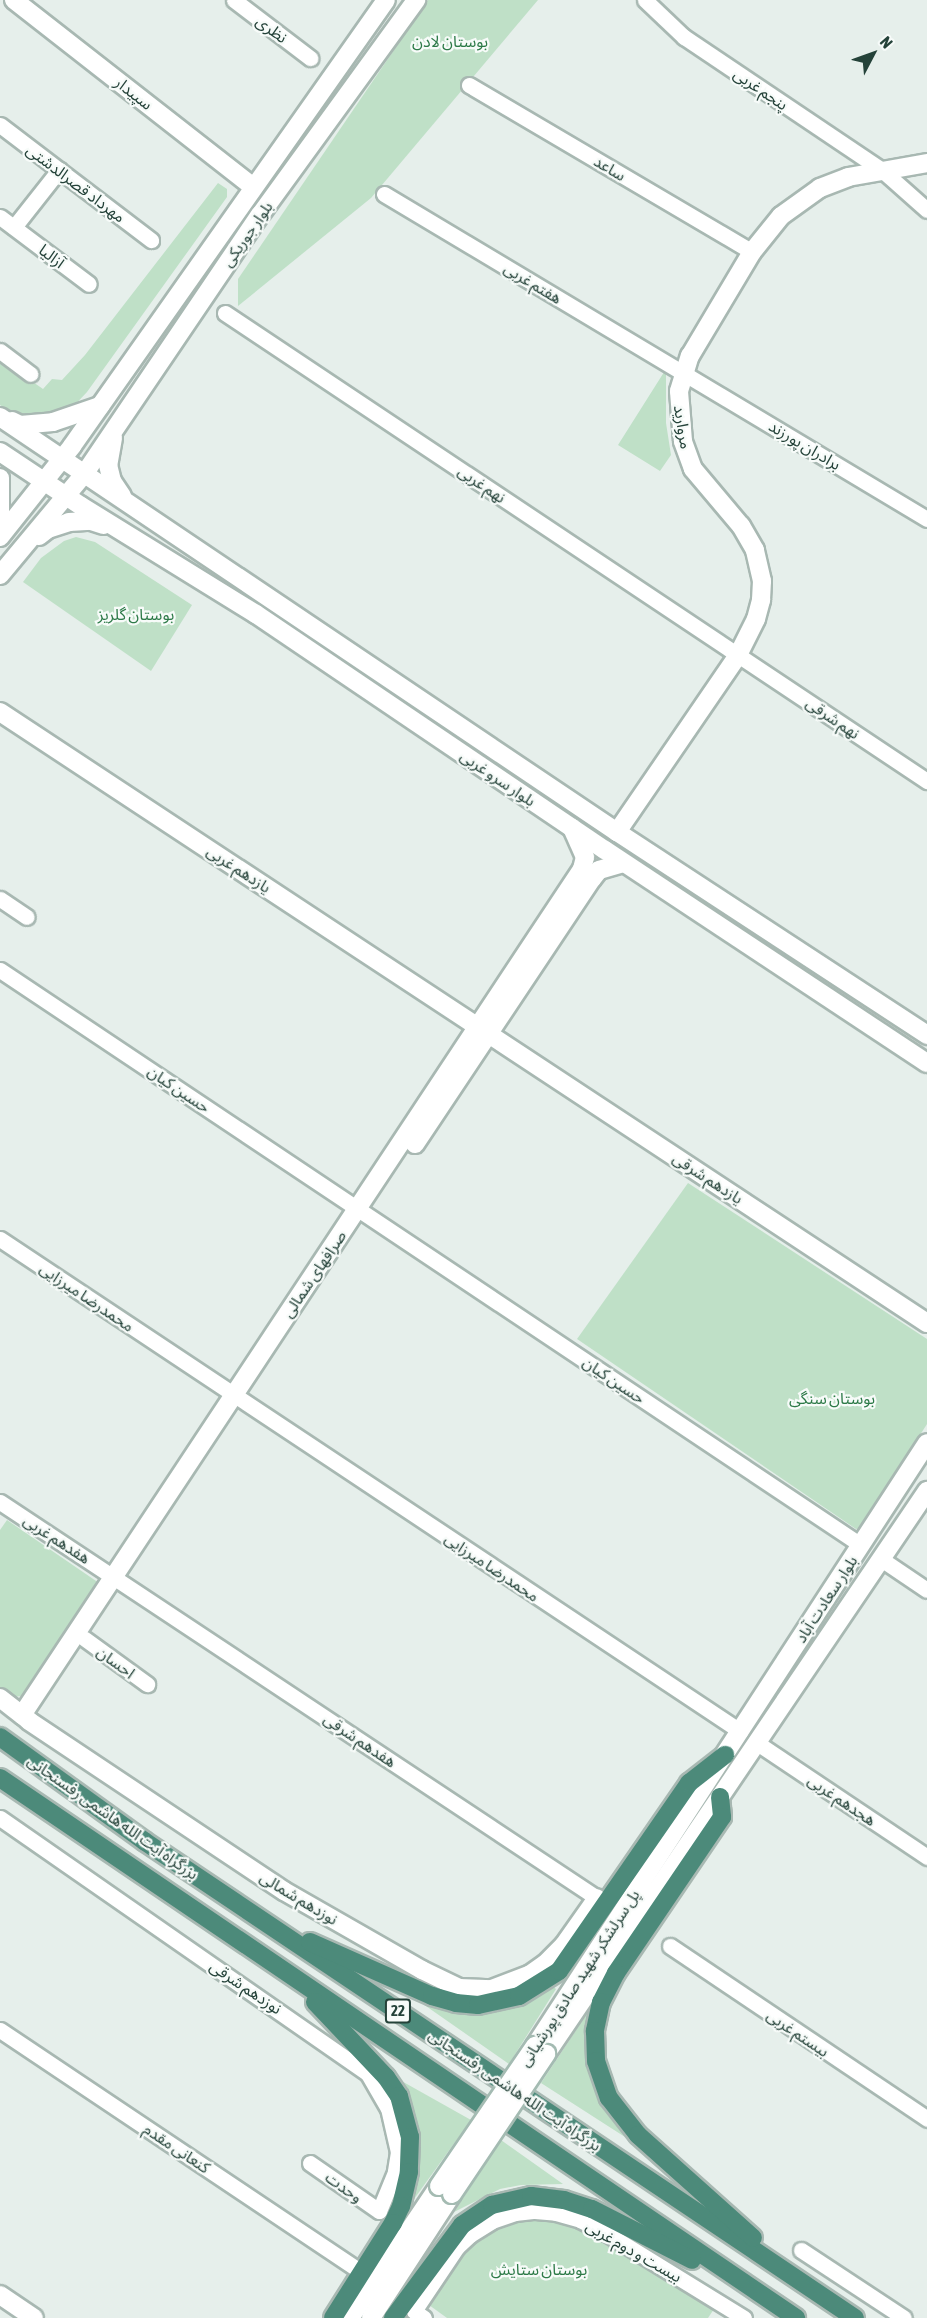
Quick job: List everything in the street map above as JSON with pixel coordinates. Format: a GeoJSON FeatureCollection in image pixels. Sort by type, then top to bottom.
{"type":"FeatureCollection","features":[{"type":"Feature","properties":{"kind":"highway","name":"بزرگراه آیت الله هاشمی رفسنجانی"},"geometry":{"type":"LineString","coordinates":[[0,1737],[144,1841],[855,2318]]}},
{"type":"Feature","properties":{"kind":"highway"},"geometry":{"type":"LineString","coordinates":[[269,1924],[441,1999],[478,2005],[519,1996],[559,1971],[689,1783],[725,1755]]}},
{"type":"Feature","properties":{"kind":"highway","name":"بزرگراه آیت الله هاشمی رفسنجانی"},"geometry":{"type":"LineString","coordinates":[[0,1778],[796,2318]]}},
{"type":"Feature","properties":{"kind":"highway"},"geometry":{"type":"LineString","coordinates":[[720,1797],[722,1817],[616,1973],[601,2002],[595,2031],[596,2061],[609,2098],[638,2135],[798,2280]]}},
{"type":"Feature","properties":{"kind":"highway"},"geometry":{"type":"LineString","coordinates":[[279,1968],[386,2077],[399,2096],[410,2137],[409,2172],[401,2206],[393,2223],[333,2318]]}},
{"type":"Feature","properties":{"kind":"highway"},"geometry":{"type":"LineString","coordinates":[[393,2318],[462,2225],[492,2205],[531,2196],[564,2200],[592,2209],[747,2286]]}},
{"type":"Feature","properties":{"kind":"main road","name":"سپیدار"},"geometry":{"type":"LineString","coordinates":[[14,0],[254,186]]}},
{"type":"Feature","properties":{"kind":"main road","name":"بلوار جوریکی"},"geometry":{"type":"LineString","coordinates":[[0,537],[63,458],[386,0]]}},
{"type":"Feature","properties":{"kind":"main road","name":"بلوار جوریکی"},"geometry":{"type":"LineString","coordinates":[[23,548],[85,473],[260,215],[416,0]]}},
{"type":"Feature","properties":{"kind":"main road","name":"مروارید"},"geometry":{"type":"LineString","coordinates":[[617,832],[738,655],[756,619],[761,600],[762,581],[759,564],[749,537],[693,470],[687,456],[679,416],[679,391],[683,372],[752,252],[769,227],[806,197],[848,177],[927,164]]}},
{"type":"Feature","properties":{"kind":"main road"},"geometry":{"type":"LineString","coordinates":[[0,416],[20,425],[38,424],[53,422],[100,406]]}},
{"type":"Feature","properties":{"kind":"main road"},"geometry":{"type":"LineString","coordinates":[[0,416],[63,458]]}},
{"type":"Feature","properties":{"kind":"main road"},"geometry":{"type":"LineString","coordinates":[[120,422],[112,442],[108,465],[118,492],[134,509]]}},
{"type":"Feature","properties":{"kind":"main road"},"geometry":{"type":"LineString","coordinates":[[0,452],[45,482]]}},
{"type":"Feature","properties":{"kind":"main road","name":"بلوار سرو غربی"},"geometry":{"type":"LineString","coordinates":[[63,458],[134,509],[617,832],[927,1035]]}},
{"type":"Feature","properties":{"kind":"main road"},"geometry":{"type":"LineString","coordinates":[[0,478],[0,525]]}},
{"type":"Feature","properties":{"kind":"main road","name":"بلوار سرو غربی"},"geometry":{"type":"LineString","coordinates":[[45,482],[266,621],[623,863],[927,1063]]}},
{"type":"Feature","properties":{"kind":"main road"},"geometry":{"type":"LineString","coordinates":[[0,576],[23,548],[48,529],[69,522],[91,521],[122,532]]}},
{"type":"Feature","properties":{"kind":"main road"},"geometry":{"type":"LineString","coordinates":[[180,567],[201,571],[204,568],[205,564],[193,548]]}},
{"type":"Feature","properties":{"kind":"main road","name":"یازدهم غربی"},"geometry":{"type":"LineString","coordinates":[[0,712],[483,1030]]}},
{"type":"Feature","properties":{"kind":"main road","name":"صرافهای شمالی"},"geometry":{"type":"LineString","coordinates":[[26,1719],[483,1030],[582,869],[585,857],[572,828]]}},
{"type":"Feature","properties":{"kind":"main road","name":"صرافهای شمالی"},"geometry":{"type":"LineString","coordinates":[[483,1030],[599,870],[623,863]]}},
{"type":"Feature","properties":{"kind":"main road","name":"یازدهم شرقی"},"geometry":{"type":"LineString","coordinates":[[483,1030],[927,1323]]}},
{"type":"Feature","properties":{"kind":"main road","name":"بلوار سعادت آباد"},"geometry":{"type":"LineString","coordinates":[[725,1755],[927,1443]]}},
{"type":"Feature","properties":{"kind":"main road","name":"بلوار سعادت آباد"},"geometry":{"type":"LineString","coordinates":[[720,1797],[927,1491]]}},
{"type":"Feature","properties":{"kind":"main road","name":"صرافهای شمالی"},"geometry":{"type":"LineString","coordinates":[[26,1719],[86,1639],[118,1580]]}},
{"type":"Feature","properties":{"kind":"main road","name":"نوزدهم شمالی"},"geometry":{"type":"LineString","coordinates":[[0,1698],[26,1719],[284,1891],[422,1970],[459,1988],[492,1989],[529,1975],[545,1964],[564,1945],[597,1898]]}},
{"type":"Feature","properties":{"kind":"main road","name":"پل سرلشکر شهید صادق پورشیانی"},"geometry":{"type":"LineString","coordinates":[[540,2050],[725,1755]]}},
{"type":"Feature","properties":{"kind":"main road","name":"پل سرلشکر شهید صادق پورشیانی"},"geometry":{"type":"LineString","coordinates":[[350,2318],[446,2190],[540,2050],[720,1797]]}},
{"type":"Feature","properties":{"kind":"main road","name":"پل سرلشکر شهید صادق پورشیانی"},"geometry":{"type":"LineString","coordinates":[[371,2318],[446,2190]]}},
{"type":"Feature","properties":{"kind":"main road"},"geometry":{"type":"LineString","coordinates":[[0,2295],[34,2318]]}},
{"type":"Feature","properties":{"kind":"street","name":"نظری"},"geometry":{"type":"LineString","coordinates":[[234,0],[310,57]]}},
{"type":"Feature","properties":{"kind":"street","name":"پنجم غربی"},"geometry":{"type":"LineString","coordinates":[[645,0],[684,37],[882,170],[927,210]]}},
{"type":"Feature","properties":{"kind":"street","name":"ساعد"},"geometry":{"type":"LineString","coordinates":[[469,85],[752,252]]}},
{"type":"Feature","properties":{"kind":"street","name":"مهرداد قصرالدشتی"},"geometry":{"type":"LineString","coordinates":[[0,125],[151,240]]}},
{"type":"Feature","properties":{"kind":"street"},"geometry":{"type":"LineString","coordinates":[[14,227],[59,170]]}},
{"type":"Feature","properties":{"kind":"street","name":"هفتم غربی"},"geometry":{"type":"LineString","coordinates":[[384,194],[683,372]]}},
{"type":"Feature","properties":{"kind":"street","name":"آزالیا"},"geometry":{"type":"LineString","coordinates":[[0,217],[89,284]]}},
{"type":"Feature","properties":{"kind":"street","name":"نهم غربی"},"geometry":{"type":"LineString","coordinates":[[225,313],[738,655]]}},
{"type":"Feature","properties":{"kind":"street"},"geometry":{"type":"LineString","coordinates":[[0,351],[30,374]]}},
{"type":"Feature","properties":{"kind":"street","name":"برادران پورزند"},"geometry":{"type":"LineString","coordinates":[[683,372],[927,519]]}},
{"type":"Feature","properties":{"kind":"street","name":"نهم شرقی"},"geometry":{"type":"LineString","coordinates":[[738,655],[927,781]]}},
{"type":"Feature","properties":{"kind":"street"},"geometry":{"type":"LineString","coordinates":[[0,899],[27,918]]}},
{"type":"Feature","properties":{"kind":"street","name":"حسین کیان"},"geometry":{"type":"LineString","coordinates":[[0,970],[861,1545]]}},
{"type":"Feature","properties":{"kind":"street","name":"محمدرضا میرزایی"},"geometry":{"type":"LineString","coordinates":[[0,1239],[740,1731]]}},
{"type":"Feature","properties":{"kind":"street","name":"هفدهم غربی"},"geometry":{"type":"LineString","coordinates":[[0,1502],[118,1580]]}},
{"type":"Feature","properties":{"kind":"street"},"geometry":{"type":"LineString","coordinates":[[881,1559],[927,1590]]}},
{"type":"Feature","properties":{"kind":"street","name":"هفدهم شرقی"},"geometry":{"type":"LineString","coordinates":[[118,1580],[597,1898]]}},
{"type":"Feature","properties":{"kind":"street","name":"احسان"},"geometry":{"type":"LineString","coordinates":[[86,1639],[147,1684]]}},
{"type":"Feature","properties":{"kind":"street","name":"هجدهم غربی"},"geometry":{"type":"LineString","coordinates":[[757,1743],[927,1857]]}},
{"type":"Feature","properties":{"kind":"street","name":"نوزدهم شرقی"},"geometry":{"type":"LineString","coordinates":[[0,1818],[368,2074],[388,2108],[398,2152],[395,2172],[379,2211]]}},
{"type":"Feature","properties":{"kind":"street","name":"بیستم غربی"},"geometry":{"type":"LineString","coordinates":[[670,1946],[927,2119]]}},
{"type":"Feature","properties":{"kind":"street","name":"کنعانی مقدم"},"geometry":{"type":"LineString","coordinates":[[0,2030],[353,2266]]}},
{"type":"Feature","properties":{"kind":"street","name":"وحدت"},"geometry":{"type":"LineString","coordinates":[[310,2163],[379,2211]]}},
{"type":"Feature","properties":{"kind":"street","name":"بیست و دوم غربی"},"geometry":{"type":"LineString","coordinates":[[419,2315],[457,2247],[470,2235],[492,2221],[515,2213],[536,2211],[556,2213],[580,2220],[744,2318]]}},
{"type":"Feature","properties":{"kind":"street"},"geometry":{"type":"LineString","coordinates":[[801,2250],[904,2318]]}},
{"type":"Feature","properties":{"kind":"green space","name":"بوستان لادن"},"geometry":{"type":"Polygon","coordinates":[[[428,0],[538,0],[371,198],[238,306],[238,279],[428,0]]]}},
{"type":"Feature","properties":{"kind":"green space"},"geometry":{"type":"Polygon","coordinates":[[[218,183],[227,189],[227,197],[87,392],[70,410],[21,419],[0,405],[0,359],[43,389],[52,379],[62,380],[85,355],[218,183]]]}},
{"type":"Feature","properties":{"kind":"green space"},"geometry":{"type":"Polygon","coordinates":[[[666,369],[666,423],[671,455],[660,471],[618,445],[666,369]]]}},
{"type":"Feature","properties":{"kind":"green space","name":"بوستان گلریز"},"geometry":{"type":"Polygon","coordinates":[[[76,537],[95,542],[192,605],[151,671],[23,582],[41,558],[64,541],[76,537]]]}},
{"type":"Feature","properties":{"kind":"green space","name":"بوستان سنگی"},"geometry":{"type":"Polygon","coordinates":[[[688,1183],[927,1339],[927,1424],[861,1528],[856,1529],[577,1339],[688,1183]]]}},
{"type":"Feature","properties":{"kind":"green space"},"geometry":{"type":"Polygon","coordinates":[[[7,1520],[99,1583],[24,1696],[11,1697],[0,1689],[0,1530],[7,1520]]]}},
{"type":"Feature","properties":{"kind":"green space"},"geometry":{"type":"Polygon","coordinates":[[[551,1985],[556,1989],[509,2064],[423,2004],[430,2003],[468,2012],[485,2013],[526,2001],[551,1985]]]}},
{"type":"Feature","properties":{"kind":"green space"},"geometry":{"type":"Polygon","coordinates":[[[592,2006],[596,2087],[604,2107],[625,2137],[541,2083],[592,2006]]]}},
{"type":"Feature","properties":{"kind":"green space"},"geometry":{"type":"Polygon","coordinates":[[[398,2079],[471,2120],[409,2206],[398,2079]]]}},
{"type":"Feature","properties":{"kind":"green space"},"geometry":{"type":"Polygon","coordinates":[[[501,2140],[563,2184],[521,2185],[500,2189],[454,2212],[501,2140]]]}},
{"type":"Feature","properties":{"kind":"green space","name":"بوستان ستایش"},"geometry":{"type":"Polygon","coordinates":[[[522,2219],[551,2219],[582,2231],[714,2309],[708,2318],[447,2318],[429,2305],[466,2246],[492,2228],[522,2219]]]}}]}
